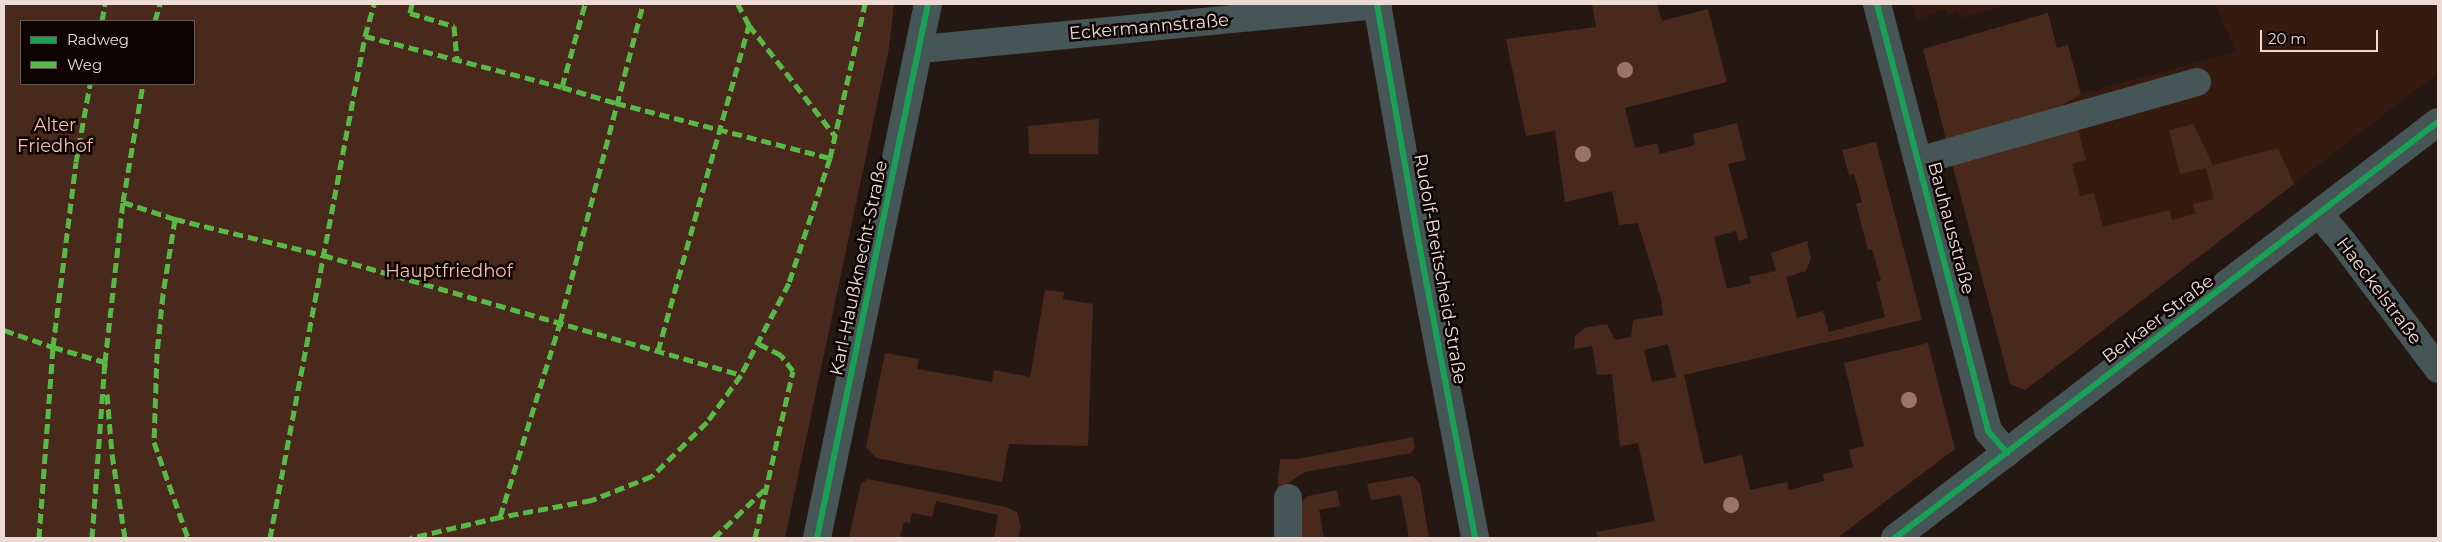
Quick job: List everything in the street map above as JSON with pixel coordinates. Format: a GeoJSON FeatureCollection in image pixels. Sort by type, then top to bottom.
{"type":"FeatureCollection","features":[{"type":"Feature","properties":{"kind":"street","name":"Karl-Haußknecht-Straße"},"geometry":{"type":"LineString","coordinates":[[817,538],[921,49],[928,4]]}},
{"type":"Feature","properties":{"kind":"street","name":"Bauhausstraße"},"geometry":{"type":"LineString","coordinates":[[1877,4],[1988,431],[2007,453]]}},
{"type":"Feature","properties":{"kind":"street","name":"Eckermannstraße"},"geometry":{"type":"LineString","coordinates":[[921,49],[1378,5]]}},
{"type":"Feature","properties":{"kind":"street","name":"Rudolf-Breitscheid-Straße"},"geometry":{"type":"LineString","coordinates":[[1378,5],[1416,228],[1475,538]]}},
{"type":"Feature","properties":{"kind":"street"},"geometry":{"type":"LineString","coordinates":[[1918,161],[2198,82]]}},
{"type":"Feature","properties":{"kind":"street","name":"Berkaer Straße"},"geometry":{"type":"LineString","coordinates":[[1895,538],[2438,122]]}},
{"type":"Feature","properties":{"kind":"street","name":"Haeckelstraße"},"geometry":{"type":"LineString","coordinates":[[2319,214],[2342,241],[2438,369]]}},
{"type":"Feature","properties":{"kind":"street"},"geometry":{"type":"LineString","coordinates":[[1288,498],[1288,538]]}},
{"type":"Feature","properties":{"kind":"shaded area"},"geometry":{"type":"Polygon","coordinates":[[[1912,4],[2009,4],[1962,18],[1957,11],[1948,14],[1945,9],[1916,20],[1912,4]]]}},
{"type":"Feature","properties":{"kind":"shaded area"},"geometry":{"type":"Polygon","coordinates":[[[2215,4],[2438,4],[2438,73],[2025,390],[2010,384],[1943,131],[2236,52],[2215,4]]]}},
{"type":"Feature","properties":{"kind":"green space","name":"Hauptfriedhof"},"geometry":{"type":"Polygon","coordinates":[[[4,4],[894,4],[889,48],[785,538],[4,538],[4,4]]]}},
{"type":"Feature","properties":{"kind":"green space"},"geometry":{"type":"Polygon","coordinates":[[[1592,4],[1657,4],[1662,21],[1708,9],[1727,82],[1625,108],[1635,148],[1657,143],[1660,154],[1695,145],[1693,134],[1737,123],[1746,160],[1728,164],[1748,238],[1739,241],[1736,231],[1714,237],[1727,289],[1751,283],[1749,277],[1776,271],[1771,253],[1807,241],[1811,258],[1806,271],[1786,277],[1797,318],[1823,311],[1829,332],[1885,317],[1876,282],[1881,280],[1872,249],[1868,250],[1856,204],[1862,202],[1854,174],[1849,175],[1842,150],[1876,142],[1922,320],[1684,375],[1704,464],[1742,455],[1750,490],[1787,482],[1789,490],[1824,481],[1823,474],[1853,467],[1849,450],[1864,446],[1844,363],[1928,343],[1955,449],[1837,538],[1598,538],[1596,532],[1655,521],[1638,443],[1620,446],[1612,374],[1597,375],[1592,346],[1574,349],[1575,336],[1587,327],[1607,324],[1615,340],[1631,337],[1633,320],[1663,315],[1661,299],[1638,223],[1619,225],[1612,191],[1565,202],[1555,131],[1526,136],[1506,39],[1596,27],[1592,4]],[[1668,344],[1644,350],[1652,382],[1676,377],[1668,344]]]}},
{"type":"Feature","properties":{"kind":"green space"},"geometry":{"type":"Polygon","coordinates":[[[2048,13],[2057,48],[2068,45],[2081,94],[2042,117],[1947,143],[1923,49],[2048,13]]]}},
{"type":"Feature","properties":{"kind":"green space"},"geometry":{"type":"Polygon","coordinates":[[[1099,119],[1098,154],[1029,154],[1028,126],[1099,119]]]}},
{"type":"Feature","properties":{"kind":"green space"},"geometry":{"type":"Polygon","coordinates":[[[2193,124],[2213,165],[2278,148],[2294,184],[2025,390],[2010,384],[1952,163],[2078,130],[2086,160],[2072,164],[2080,196],[2094,193],[2103,227],[2170,210],[2172,220],[2195,214],[2193,204],[2214,199],[2206,168],[2180,174],[2169,130],[2193,124]]]}},
{"type":"Feature","properties":{"kind":"green space"},"geometry":{"type":"Polygon","coordinates":[[[1045,290],[1064,292],[1063,299],[1093,304],[1088,446],[1009,444],[1002,482],[876,458],[866,447],[885,353],[919,359],[917,369],[992,382],[994,370],[1030,377],[1045,290]]]}},
{"type":"Feature","properties":{"kind":"green space"},"geometry":{"type":"Polygon","coordinates":[[[1413,437],[1415,447],[1411,453],[1305,472],[1277,490],[1280,459],[1297,459],[1413,437]]]}},
{"type":"Feature","properties":{"kind":"green space"},"geometry":{"type":"Polygon","coordinates":[[[1413,476],[1420,484],[1429,538],[1409,538],[1401,495],[1371,500],[1367,484],[1413,476]]]}},
{"type":"Feature","properties":{"kind":"green space"},"geometry":{"type":"Polygon","coordinates":[[[868,479],[1006,507],[1017,512],[1021,527],[1018,538],[994,538],[998,515],[936,501],[932,517],[912,513],[910,523],[904,522],[900,536],[908,538],[849,538],[861,484],[868,479]]]}},
{"type":"Feature","properties":{"kind":"green space"},"geometry":{"type":"Polygon","coordinates":[[[1337,490],[1340,506],[1319,510],[1324,538],[1301,538],[1298,505],[1308,496],[1337,490]]]}},
{"type":"Feature","properties":{"kind":"marked path"},"geometry":{"type":"LineString","coordinates":[[102,20],[105,4]]}},
{"type":"Feature","properties":{"kind":"marked path"},"geometry":{"type":"LineString","coordinates":[[155,20],[160,4]]}},
{"type":"Feature","properties":{"kind":"marked path"},"geometry":{"type":"LineString","coordinates":[[365,36],[374,4]]}},
{"type":"Feature","properties":{"kind":"marked path"},"geometry":{"type":"LineString","coordinates":[[412,4],[410,13],[454,26],[457,61]]}},
{"type":"Feature","properties":{"kind":"marked path"},"geometry":{"type":"LineString","coordinates":[[270,538],[365,36],[562,87],[585,4]]}},
{"type":"Feature","properties":{"kind":"marked path"},"geometry":{"type":"LineString","coordinates":[[500,517],[560,323],[643,4]]}},
{"type":"Feature","properties":{"kind":"marked path"},"geometry":{"type":"LineString","coordinates":[[658,351],[749,25],[738,4]]}},
{"type":"Feature","properties":{"kind":"marked path"},"geometry":{"type":"LineString","coordinates":[[830,158],[865,4]]}},
{"type":"Feature","properties":{"kind":"marked path"},"geometry":{"type":"LineString","coordinates":[[749,25],[835,136]]}},
{"type":"Feature","properties":{"kind":"marked path"},"geometry":{"type":"LineString","coordinates":[[4,330],[53,347],[76,162],[90,85]]}},
{"type":"Feature","properties":{"kind":"marked path"},"geometry":{"type":"LineString","coordinates":[[92,538],[105,362],[123,202],[143,85]]}},
{"type":"Feature","properties":{"kind":"marked path"},"geometry":{"type":"LineString","coordinates":[[562,87],[616,103],[830,158],[789,283],[741,375]]}},
{"type":"Feature","properties":{"kind":"marked path"},"geometry":{"type":"LineString","coordinates":[[123,202],[175,219],[323,255],[741,375],[707,422],[652,476],[592,500],[500,517],[410,538]]}},
{"type":"Feature","properties":{"kind":"marked path"},"geometry":{"type":"LineString","coordinates":[[175,219],[163,294],[157,353],[154,442],[188,538]]}},
{"type":"Feature","properties":{"kind":"marked path"},"geometry":{"type":"LineString","coordinates":[[755,538],[793,371],[781,355],[757,343]]}},
{"type":"Feature","properties":{"kind":"marked path"},"geometry":{"type":"LineString","coordinates":[[39,538],[53,347],[105,362],[105,367]]}},
{"type":"Feature","properties":{"kind":"marked path"},"geometry":{"type":"LineString","coordinates":[[107,394],[112,454],[125,538]]}},
{"type":"Feature","properties":{"kind":"marked path"},"geometry":{"type":"LineString","coordinates":[[714,538],[766,488]]}},
{"type":"Feature","properties":{"kind":"cycle path"},"geometry":{"type":"LineString","coordinates":[[817,538],[928,4]]}},
{"type":"Feature","properties":{"kind":"cycle path"},"geometry":{"type":"LineString","coordinates":[[1377,4],[1416,228],[1475,538]]}},
{"type":"Feature","properties":{"kind":"cycle path"},"geometry":{"type":"LineString","coordinates":[[1877,4],[1988,431],[2007,453]]}},
{"type":"Feature","properties":{"kind":"cycle path"},"geometry":{"type":"LineString","coordinates":[[1895,538],[2438,122]]}},
{"type":"Feature","properties":{"kind":"park label","name":"Alter Friedhof"},"geometry":{"type":"Point","coordinates":[55,136]}}]}
